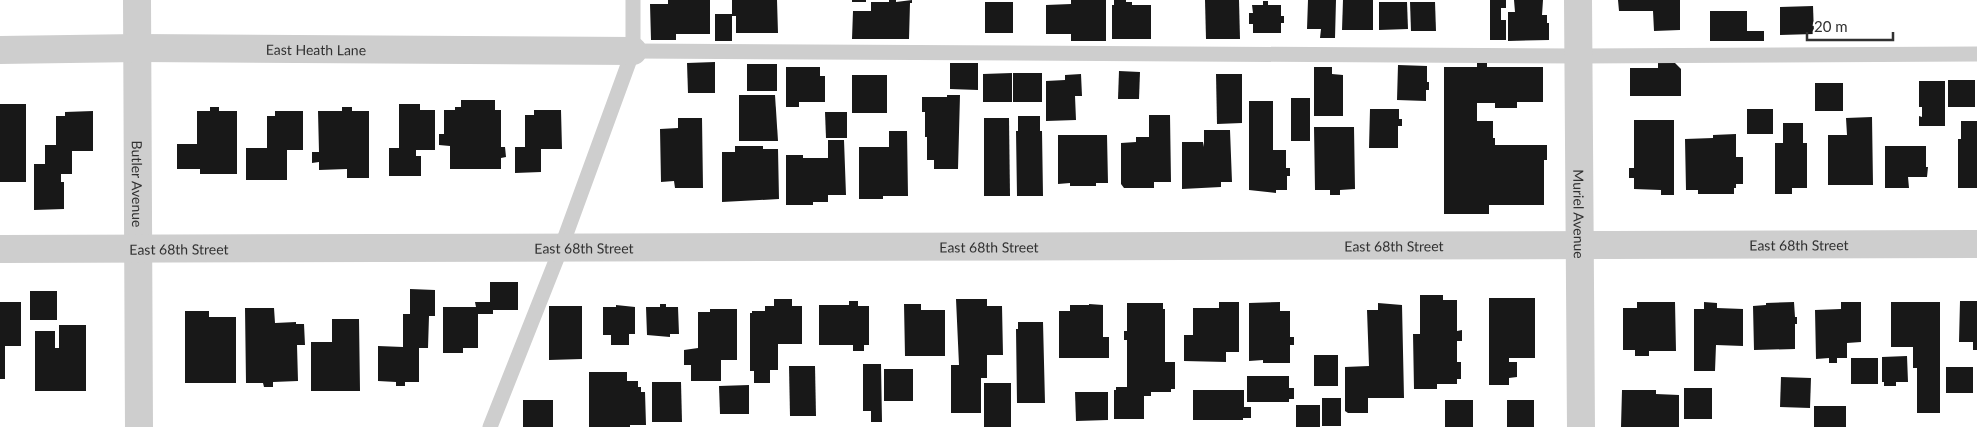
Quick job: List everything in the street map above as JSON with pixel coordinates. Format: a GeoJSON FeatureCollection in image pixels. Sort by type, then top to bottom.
{"type":"FeatureCollection","features":[{"type":"Feature","properties":{"kind":"street","name":"Butler Avenue"},"geometry":{"type":"LineString","coordinates":[[138,0],[139,427]]}},
{"type":"Feature","properties":{"kind":"street","name":"Muriel Avenue"},"geometry":{"type":"LineString","coordinates":[[1578,0],[1581,427]]}},
{"type":"Feature","properties":{"kind":"street","name":"East Heath Lane"},"geometry":{"type":"LineString","coordinates":[[0,50],[138,48],[633,51]]}},
{"type":"Feature","properties":{"kind":"street","name":"East 68th Street"},"geometry":{"type":"LineString","coordinates":[[0,249],[1977,244]]}},
{"type":"Feature","properties":{"kind":"lane"},"geometry":{"type":"LineString","coordinates":[[490,427],[561,248],[633,51],[633,0]]}},
{"type":"Feature","properties":{"kind":"lane"},"geometry":{"type":"LineString","coordinates":[[633,51],[1579,56],[1977,54]]}},
{"type":"Feature","properties":{"kind":"building"},"geometry":{"type":"Polygon","coordinates":[[[668,0],[710,0],[710,34],[676,34],[676,40],[651,40],[650,4],[668,4],[668,0]]]}},
{"type":"Feature","properties":{"kind":"building"},"geometry":{"type":"Polygon","coordinates":[[[732,0],[777,0],[778,33],[736,33],[736,16],[732,16],[732,41],[715,41],[715,14],[732,14],[732,0]]]}},
{"type":"Feature","properties":{"kind":"building"},"geometry":{"type":"Polygon","coordinates":[[[852,0],[866,0],[866,2],[852,2],[852,0]]]}},
{"type":"Feature","properties":{"kind":"building"},"geometry":{"type":"Polygon","coordinates":[[[889,0],[896,0],[896,2],[912,0],[912,3],[910,3],[909,39],[852,39],[853,11],[871,11],[871,2],[889,2],[889,0]]]}},
{"type":"Feature","properties":{"kind":"building"},"geometry":{"type":"Polygon","coordinates":[[[1071,0],[1106,0],[1106,41],[1071,41],[1071,34],[1046,34],[1046,5],[1071,4],[1071,0]]]}},
{"type":"Feature","properties":{"kind":"building"},"geometry":{"type":"Polygon","coordinates":[[[1114,0],[1126,0],[1126,2],[1132,2],[1132,5],[1151,5],[1151,39],[1112,39],[1112,5],[1114,5],[1114,0]]]}},
{"type":"Feature","properties":{"kind":"building"},"geometry":{"type":"Polygon","coordinates":[[[1205,0],[1239,0],[1240,39],[1206,39],[1205,0]]]}},
{"type":"Feature","properties":{"kind":"building"},"geometry":{"type":"Polygon","coordinates":[[[1308,0],[1336,0],[1335,38],[1320,38],[1321,29],[1307,29],[1308,0]]]}},
{"type":"Feature","properties":{"kind":"building"},"geometry":{"type":"Polygon","coordinates":[[[1343,0],[1373,0],[1373,30],[1342,30],[1343,0]]]}},
{"type":"Feature","properties":{"kind":"building"},"geometry":{"type":"Polygon","coordinates":[[[1490,0],[1506,0],[1506,8],[1501,8],[1501,20],[1506,20],[1506,40],[1490,40],[1490,0]]]}},
{"type":"Feature","properties":{"kind":"building"},"geometry":{"type":"Polygon","coordinates":[[[1514,0],[1543,0],[1542,15],[1547,15],[1549,40],[1508,41],[1508,12],[1515,12],[1514,0]]]}},
{"type":"Feature","properties":{"kind":"building"},"geometry":{"type":"Polygon","coordinates":[[[1618,0],[1680,0],[1680,30],[1654,31],[1653,11],[1619,11],[1618,0]]]}},
{"type":"Feature","properties":{"kind":"building"},"geometry":{"type":"Polygon","coordinates":[[[1263,1],[1268,1],[1268,5],[1281,5],[1281,16],[1284,16],[1284,23],[1281,23],[1281,33],[1253,33],[1253,24],[1249,24],[1249,13],[1253,13],[1252,5],[1263,5],[1263,1]]]}},
{"type":"Feature","properties":{"kind":"building"},"geometry":{"type":"Polygon","coordinates":[[[985,2],[1013,2],[1013,33],[985,33],[985,2]]]}},
{"type":"Feature","properties":{"kind":"building"},"geometry":{"type":"Polygon","coordinates":[[[1379,2],[1407,2],[1408,29],[1379,30],[1379,2]]]}},
{"type":"Feature","properties":{"kind":"building"},"geometry":{"type":"Polygon","coordinates":[[[1410,2],[1435,2],[1436,31],[1411,31],[1410,2]]]}},
{"type":"Feature","properties":{"kind":"building"},"geometry":{"type":"Polygon","coordinates":[[[1813,6],[1814,34],[1780,35],[1780,7],[1813,6]]]}},
{"type":"Feature","properties":{"kind":"building"},"geometry":{"type":"Polygon","coordinates":[[[1710,11],[1747,11],[1747,31],[1764,31],[1764,41],[1710,41],[1710,11]]]}},
{"type":"Feature","properties":{"kind":"building"},"geometry":{"type":"Polygon","coordinates":[[[1658,61],[1673,61],[1681,69],[1681,96],[1630,96],[1630,68],[1658,68],[1658,61]]]}},
{"type":"Feature","properties":{"kind":"building"},"geometry":{"type":"Polygon","coordinates":[[[715,62],[715,93],[688,93],[687,63],[715,62]]]}},
{"type":"Feature","properties":{"kind":"building"},"geometry":{"type":"Polygon","coordinates":[[[950,63],[978,63],[978,90],[950,89],[950,63]]]}},
{"type":"Feature","properties":{"kind":"building"},"geometry":{"type":"Polygon","coordinates":[[[1477,63],[1487,63],[1487,67],[1543,67],[1543,102],[1517,102],[1517,108],[1495,108],[1495,103],[1477,103],[1477,121],[1493,121],[1495,145],[1547,145],[1547,160],[1544,160],[1544,205],[1489,205],[1489,214],[1444,214],[1444,67],[1477,67],[1477,63]]]}},
{"type":"Feature","properties":{"kind":"building"},"geometry":{"type":"Polygon","coordinates":[[[747,64],[777,64],[777,91],[747,91],[747,64]]]}},
{"type":"Feature","properties":{"kind":"building"},"geometry":{"type":"Polygon","coordinates":[[[1398,65],[1427,66],[1429,90],[1426,90],[1426,101],[1397,100],[1398,65]]]}},
{"type":"Feature","properties":{"kind":"building"},"geometry":{"type":"Polygon","coordinates":[[[786,67],[820,67],[820,76],[825,76],[825,102],[799,102],[799,107],[786,107],[786,67]]]}},
{"type":"Feature","properties":{"kind":"building"},"geometry":{"type":"Polygon","coordinates":[[[1314,67],[1332,67],[1332,74],[1343,75],[1343,116],[1314,116],[1314,67]]]}},
{"type":"Feature","properties":{"kind":"building"},"geometry":{"type":"Polygon","coordinates":[[[1119,71],[1140,72],[1139,99],[1118,99],[1119,71]]]}},
{"type":"Feature","properties":{"kind":"building"},"geometry":{"type":"Polygon","coordinates":[[[1012,73],[1012,102],[983,102],[983,74],[1012,73]]]}},
{"type":"Feature","properties":{"kind":"building"},"geometry":{"type":"Polygon","coordinates":[[[1013,73],[1042,73],[1042,102],[1013,102],[1013,73]]]}},
{"type":"Feature","properties":{"kind":"building"},"geometry":{"type":"Polygon","coordinates":[[[1081,74],[1082,96],[1075,96],[1076,120],[1046,121],[1046,81],[1065,80],[1065,75],[1081,74]]]}},
{"type":"Feature","properties":{"kind":"building"},"geometry":{"type":"Polygon","coordinates":[[[1216,74],[1242,74],[1242,123],[1217,124],[1216,74]]]}},
{"type":"Feature","properties":{"kind":"building"},"geometry":{"type":"Polygon","coordinates":[[[852,75],[887,75],[887,113],[852,113],[852,75]]]}},
{"type":"Feature","properties":{"kind":"building"},"geometry":{"type":"Polygon","coordinates":[[[1948,80],[1975,80],[1975,107],[1948,107],[1948,80]]]}},
{"type":"Feature","properties":{"kind":"building"},"geometry":{"type":"Polygon","coordinates":[[[1919,81],[1945,81],[1945,126],[1919,126],[1919,116],[1922,117],[1922,107],[1919,107],[1919,81]]]}},
{"type":"Feature","properties":{"kind":"building"},"geometry":{"type":"Polygon","coordinates":[[[1815,83],[1843,83],[1843,111],[1815,111],[1815,83]]]}},
{"type":"Feature","properties":{"kind":"building"},"geometry":{"type":"Polygon","coordinates":[[[739,95],[775,95],[778,141],[739,141],[739,95]]]}},
{"type":"Feature","properties":{"kind":"building"},"geometry":{"type":"Polygon","coordinates":[[[947,95],[960,95],[958,169],[934,169],[934,160],[927,160],[927,137],[925,137],[925,112],[922,112],[922,97],[947,97],[947,95]]]}},
{"type":"Feature","properties":{"kind":"building"},"geometry":{"type":"Polygon","coordinates":[[[1291,98],[1310,98],[1310,141],[1291,141],[1291,98]]]}},
{"type":"Feature","properties":{"kind":"building"},"geometry":{"type":"Polygon","coordinates":[[[461,100],[495,100],[495,110],[501,110],[501,147],[505,147],[506,157],[501,158],[501,169],[450,169],[450,146],[439,145],[439,134],[444,134],[444,110],[455,110],[455,107],[461,107],[461,100]]]}},
{"type":"Feature","properties":{"kind":"building"},"geometry":{"type":"Polygon","coordinates":[[[1249,101],[1273,101],[1273,150],[1286,150],[1286,168],[1290,168],[1290,176],[1287,176],[1287,190],[1276,190],[1276,193],[1249,190],[1249,101]]]}},
{"type":"Feature","properties":{"kind":"building"},"geometry":{"type":"Polygon","coordinates":[[[0,104],[26,104],[26,182],[0,182],[0,104]]]}},
{"type":"Feature","properties":{"kind":"building"},"geometry":{"type":"Polygon","coordinates":[[[399,104],[420,104],[420,110],[435,110],[435,150],[416,150],[416,156],[421,156],[421,176],[389,176],[389,148],[399,148],[399,104]]]}},
{"type":"Feature","properties":{"kind":"building"},"geometry":{"type":"Polygon","coordinates":[[[210,107],[219,107],[219,111],[237,111],[237,174],[200,174],[200,169],[177,169],[177,144],[197,144],[197,111],[210,111],[210,107]]]}},
{"type":"Feature","properties":{"kind":"building"},"geometry":{"type":"Polygon","coordinates":[[[342,107],[352,107],[352,111],[369,111],[369,178],[347,178],[347,169],[319,170],[319,162],[312,163],[312,152],[319,152],[318,111],[342,111],[342,107]]]}},
{"type":"Feature","properties":{"kind":"building"},"geometry":{"type":"Polygon","coordinates":[[[1370,109],[1399,109],[1399,119],[1402,119],[1402,126],[1398,126],[1398,148],[1369,148],[1370,109]]]}},
{"type":"Feature","properties":{"kind":"building"},"geometry":{"type":"Polygon","coordinates":[[[1747,109],[1773,109],[1773,134],[1747,134],[1747,109]]]}},
{"type":"Feature","properties":{"kind":"building"},"geometry":{"type":"Polygon","coordinates":[[[534,110],[561,110],[562,149],[541,149],[541,172],[515,173],[515,147],[525,147],[525,115],[534,115],[534,110]]]}},
{"type":"Feature","properties":{"kind":"building"},"geometry":{"type":"Polygon","coordinates":[[[93,111],[93,151],[72,151],[72,174],[61,174],[61,182],[64,182],[64,209],[34,210],[34,164],[45,164],[45,145],[56,145],[56,116],[65,116],[65,112],[93,111]]]}},
{"type":"Feature","properties":{"kind":"building"},"geometry":{"type":"Polygon","coordinates":[[[275,111],[303,111],[303,150],[287,150],[287,180],[246,180],[246,148],[267,148],[267,116],[275,116],[275,111]]]}},
{"type":"Feature","properties":{"kind":"building"},"geometry":{"type":"Polygon","coordinates":[[[825,112],[847,112],[847,138],[826,138],[825,112]]]}},
{"type":"Feature","properties":{"kind":"building"},"geometry":{"type":"Polygon","coordinates":[[[1149,115],[1170,115],[1171,182],[1154,182],[1154,188],[1124,188],[1121,184],[1121,143],[1136,142],[1136,137],[1149,137],[1149,115]]]}},
{"type":"Feature","properties":{"kind":"building"},"geometry":{"type":"Polygon","coordinates":[[[1018,116],[1040,116],[1043,196],[1017,196],[1016,131],[1018,131],[1018,116]]]}},
{"type":"Feature","properties":{"kind":"building"},"geometry":{"type":"Polygon","coordinates":[[[1872,117],[1873,185],[1828,185],[1828,135],[1847,135],[1846,118],[1872,117]]]}},
{"type":"Feature","properties":{"kind":"building"},"geometry":{"type":"Polygon","coordinates":[[[678,118],[702,118],[703,188],[675,188],[674,181],[661,182],[660,129],[678,128],[678,118]]]}},
{"type":"Feature","properties":{"kind":"building"},"geometry":{"type":"Polygon","coordinates":[[[984,118],[1009,118],[1010,196],[984,196],[984,118]]]}},
{"type":"Feature","properties":{"kind":"building"},"geometry":{"type":"Polygon","coordinates":[[[1634,120],[1674,120],[1674,195],[1661,195],[1661,190],[1634,189],[1634,178],[1629,178],[1629,168],[1634,168],[1634,120]]]}},
{"type":"Feature","properties":{"kind":"building"},"geometry":{"type":"Polygon","coordinates":[[[1961,121],[1977,121],[1977,188],[1958,188],[1958,139],[1961,139],[1961,121]]]}},
{"type":"Feature","properties":{"kind":"building"},"geometry":{"type":"Polygon","coordinates":[[[1783,123],[1803,123],[1803,143],[1807,143],[1807,188],[1792,188],[1792,194],[1775,194],[1775,143],[1783,143],[1783,123]]]}},
{"type":"Feature","properties":{"kind":"building"},"geometry":{"type":"Polygon","coordinates":[[[1314,127],[1354,127],[1355,189],[1340,190],[1340,195],[1330,195],[1330,190],[1315,190],[1314,127]]]}},
{"type":"Feature","properties":{"kind":"building"},"geometry":{"type":"Polygon","coordinates":[[[1204,130],[1230,130],[1232,182],[1221,182],[1221,187],[1182,189],[1182,142],[1203,142],[1204,147],[1204,130]]]}},
{"type":"Feature","properties":{"kind":"building"},"geometry":{"type":"Polygon","coordinates":[[[889,131],[907,131],[908,196],[883,196],[883,199],[859,199],[859,147],[889,147],[889,131]]]}},
{"type":"Feature","properties":{"kind":"building"},"geometry":{"type":"Polygon","coordinates":[[[1736,134],[1736,157],[1743,157],[1743,184],[1736,184],[1734,194],[1698,194],[1698,190],[1686,190],[1685,139],[1713,138],[1713,135],[1736,134]]]}},
{"type":"Feature","properties":{"kind":"building"},"geometry":{"type":"Polygon","coordinates":[[[1058,135],[1107,135],[1108,183],[1096,183],[1096,186],[1070,186],[1070,183],[1058,184],[1058,135]]]}},
{"type":"Feature","properties":{"kind":"building"},"geometry":{"type":"Polygon","coordinates":[[[828,140],[844,140],[846,195],[828,195],[828,202],[813,202],[813,205],[786,205],[786,155],[803,155],[803,158],[828,158],[828,140]]]}},
{"type":"Feature","properties":{"kind":"building"},"geometry":{"type":"Polygon","coordinates":[[[735,146],[763,146],[763,149],[778,149],[779,199],[722,202],[722,152],[735,152],[735,146]]]}},
{"type":"Feature","properties":{"kind":"building"},"geometry":{"type":"Polygon","coordinates":[[[1885,146],[1926,146],[1927,177],[1908,177],[1909,188],[1885,188],[1885,146]]]}},
{"type":"Feature","properties":{"kind":"building"},"geometry":{"type":"Polygon","coordinates":[[[490,282],[518,282],[518,310],[493,310],[493,314],[478,314],[478,348],[463,348],[463,353],[443,353],[443,307],[476,307],[475,302],[490,302],[490,282]]]}},
{"type":"Feature","properties":{"kind":"building"},"geometry":{"type":"Polygon","coordinates":[[[410,289],[435,290],[435,316],[429,316],[428,348],[419,348],[419,382],[405,382],[405,386],[396,386],[396,382],[378,381],[378,346],[403,347],[403,314],[410,314],[410,289]]]}},
{"type":"Feature","properties":{"kind":"building"},"geometry":{"type":"Polygon","coordinates":[[[30,291],[57,291],[57,320],[30,320],[30,291]]]}},
{"type":"Feature","properties":{"kind":"building"},"geometry":{"type":"Polygon","coordinates":[[[1420,295],[1443,295],[1443,300],[1457,300],[1457,331],[1462,330],[1462,341],[1457,341],[1457,362],[1461,362],[1461,379],[1457,379],[1457,384],[1437,384],[1437,389],[1414,389],[1413,334],[1420,334],[1420,295]]]}},
{"type":"Feature","properties":{"kind":"building"},"geometry":{"type":"Polygon","coordinates":[[[1489,298],[1535,298],[1535,358],[1509,358],[1509,362],[1517,362],[1517,377],[1509,378],[1509,385],[1489,385],[1489,298]]]}},
{"type":"Feature","properties":{"kind":"building"},"geometry":{"type":"Polygon","coordinates":[[[774,299],[792,299],[792,306],[802,306],[802,344],[778,344],[778,370],[770,370],[770,383],[754,383],[754,371],[750,371],[750,313],[752,311],[765,311],[765,306],[774,306],[774,299]]]}},
{"type":"Feature","properties":{"kind":"building"},"geometry":{"type":"Polygon","coordinates":[[[956,299],[987,299],[987,306],[1002,306],[1003,355],[987,355],[987,378],[981,378],[981,413],[951,413],[951,365],[959,365],[956,299]]]}},
{"type":"Feature","properties":{"kind":"building"},"geometry":{"type":"Polygon","coordinates":[[[849,301],[858,301],[858,306],[869,306],[869,345],[864,345],[864,351],[853,351],[853,345],[819,345],[819,305],[849,305],[849,301]]]}},
{"type":"Feature","properties":{"kind":"building"},"geometry":{"type":"Polygon","coordinates":[[[1960,301],[1977,301],[1977,350],[1973,350],[1973,342],[1959,342],[1960,301]]]}},
{"type":"Feature","properties":{"kind":"building"},"geometry":{"type":"Polygon","coordinates":[[[0,302],[21,302],[21,346],[5,346],[5,379],[0,379],[0,302]]]}},
{"type":"Feature","properties":{"kind":"building"},"geometry":{"type":"Polygon","coordinates":[[[1219,302],[1239,302],[1239,352],[1226,352],[1226,362],[1184,361],[1184,335],[1193,335],[1193,308],[1219,308],[1219,302]]]}},
{"type":"Feature","properties":{"kind":"building"},"geometry":{"type":"Polygon","coordinates":[[[1280,302],[1280,311],[1290,311],[1290,337],[1294,337],[1294,345],[1290,345],[1290,363],[1263,363],[1263,360],[1249,361],[1249,303],[1280,302]]]}},
{"type":"Feature","properties":{"kind":"building"},"geometry":{"type":"Polygon","coordinates":[[[1637,302],[1675,302],[1676,351],[1649,351],[1649,356],[1635,356],[1635,350],[1623,350],[1623,308],[1637,308],[1637,302]]]}},
{"type":"Feature","properties":{"kind":"building"},"geometry":{"type":"Polygon","coordinates":[[[1704,302],[1717,303],[1717,308],[1743,309],[1743,346],[1716,345],[1715,371],[1694,371],[1694,309],[1704,309],[1704,302]]]}},
{"type":"Feature","properties":{"kind":"building"},"geometry":{"type":"Polygon","coordinates":[[[1794,302],[1795,317],[1797,317],[1797,324],[1795,324],[1795,349],[1754,350],[1753,306],[1766,305],[1766,303],[1794,302]]]}},
{"type":"Feature","properties":{"kind":"building"},"geometry":{"type":"Polygon","coordinates":[[[1841,302],[1861,302],[1861,342],[1847,343],[1847,358],[1837,358],[1837,363],[1829,363],[1829,358],[1816,359],[1815,310],[1841,309],[1841,302]]]}},
{"type":"Feature","properties":{"kind":"building"},"geometry":{"type":"Polygon","coordinates":[[[1891,302],[1940,302],[1940,413],[1917,413],[1917,368],[1913,368],[1913,347],[1891,347],[1891,302]]]}},
{"type":"Feature","properties":{"kind":"building"},"geometry":{"type":"Polygon","coordinates":[[[1127,303],[1163,303],[1163,309],[1165,309],[1165,362],[1175,362],[1175,389],[1171,389],[1171,392],[1151,392],[1151,396],[1144,396],[1144,419],[1114,419],[1114,390],[1116,390],[1116,387],[1127,387],[1127,340],[1124,340],[1124,331],[1127,331],[1127,303]]]}},
{"type":"Feature","properties":{"kind":"building"},"geometry":{"type":"Polygon","coordinates":[[[1378,303],[1402,305],[1404,398],[1368,398],[1368,413],[1348,413],[1345,411],[1345,367],[1369,366],[1367,310],[1378,310],[1378,303]]]}},
{"type":"Feature","properties":{"kind":"building"},"geometry":{"type":"Polygon","coordinates":[[[660,304],[666,304],[666,307],[678,307],[679,334],[670,334],[670,337],[647,335],[646,307],[660,307],[660,304]]]}},
{"type":"Feature","properties":{"kind":"building"},"geometry":{"type":"Polygon","coordinates":[[[904,304],[921,304],[921,310],[945,310],[945,356],[905,356],[904,304]]]}},
{"type":"Feature","properties":{"kind":"building"},"geometry":{"type":"Polygon","coordinates":[[[616,305],[635,307],[635,334],[629,334],[629,345],[611,345],[611,335],[603,335],[603,307],[616,307],[616,305]]]}},
{"type":"Feature","properties":{"kind":"building"},"geometry":{"type":"Polygon","coordinates":[[[1070,305],[1103,305],[1103,337],[1109,337],[1109,358],[1059,358],[1059,311],[1070,311],[1070,305]]]}},
{"type":"Feature","properties":{"kind":"building"},"geometry":{"type":"Polygon","coordinates":[[[549,306],[582,306],[582,359],[549,360],[549,306]]]}},
{"type":"Feature","properties":{"kind":"building"},"geometry":{"type":"Polygon","coordinates":[[[245,308],[274,308],[275,323],[296,322],[296,324],[304,324],[305,345],[297,345],[298,381],[273,382],[273,387],[264,387],[263,383],[246,383],[245,308]]]}},
{"type":"Feature","properties":{"kind":"building"},"geometry":{"type":"Polygon","coordinates":[[[710,309],[737,309],[737,360],[721,360],[721,381],[691,381],[691,365],[684,365],[684,350],[698,348],[698,312],[710,312],[710,309]]]}},
{"type":"Feature","properties":{"kind":"building"},"geometry":{"type":"Polygon","coordinates":[[[185,311],[209,311],[209,317],[236,317],[236,383],[185,383],[185,311]]]}},
{"type":"Feature","properties":{"kind":"building"},"geometry":{"type":"Polygon","coordinates":[[[332,319],[359,319],[360,391],[311,391],[311,342],[332,342],[332,319]]]}},
{"type":"Feature","properties":{"kind":"building"},"geometry":{"type":"Polygon","coordinates":[[[1018,322],[1043,322],[1045,403],[1017,403],[1016,329],[1018,329],[1018,322]]]}},
{"type":"Feature","properties":{"kind":"building"},"geometry":{"type":"Polygon","coordinates":[[[59,325],[86,325],[86,391],[35,391],[35,331],[55,331],[55,348],[59,348],[59,325]]]}},
{"type":"Feature","properties":{"kind":"building"},"geometry":{"type":"Polygon","coordinates":[[[1314,355],[1338,355],[1338,386],[1314,386],[1314,355]]]}},
{"type":"Feature","properties":{"kind":"building"},"geometry":{"type":"Polygon","coordinates":[[[1907,356],[1908,382],[1896,382],[1896,386],[1884,386],[1884,382],[1882,382],[1882,357],[1907,356]]]}},
{"type":"Feature","properties":{"kind":"building"},"geometry":{"type":"Polygon","coordinates":[[[1851,358],[1878,358],[1878,384],[1851,384],[1851,358]]]}},
{"type":"Feature","properties":{"kind":"building"},"geometry":{"type":"Polygon","coordinates":[[[863,364],[881,364],[882,422],[871,422],[871,411],[863,411],[863,364]]]}},
{"type":"Feature","properties":{"kind":"building"},"geometry":{"type":"Polygon","coordinates":[[[789,366],[815,366],[816,416],[790,416],[789,366]]]}},
{"type":"Feature","properties":{"kind":"building"},"geometry":{"type":"Polygon","coordinates":[[[1946,367],[1973,367],[1973,393],[1946,393],[1946,367]]]}},
{"type":"Feature","properties":{"kind":"building"},"geometry":{"type":"Polygon","coordinates":[[[884,369],[913,369],[913,401],[884,401],[884,369]]]}},
{"type":"Feature","properties":{"kind":"building"},"geometry":{"type":"Polygon","coordinates":[[[589,372],[627,372],[627,381],[638,381],[638,387],[641,387],[641,392],[645,392],[646,425],[589,427],[589,372]]]}},
{"type":"Feature","properties":{"kind":"building"},"geometry":{"type":"Polygon","coordinates":[[[1247,376],[1289,376],[1289,388],[1294,388],[1294,399],[1289,399],[1289,402],[1247,402],[1247,376]]]}},
{"type":"Feature","properties":{"kind":"building"},"geometry":{"type":"Polygon","coordinates":[[[1781,377],[1811,378],[1810,408],[1780,407],[1781,377]]]}},
{"type":"Feature","properties":{"kind":"building"},"geometry":{"type":"Polygon","coordinates":[[[652,382],[681,382],[682,422],[652,422],[652,382]]]}},
{"type":"Feature","properties":{"kind":"building"},"geometry":{"type":"Polygon","coordinates":[[[984,383],[1011,383],[1011,427],[984,427],[984,383]]]}},
{"type":"Feature","properties":{"kind":"building"},"geometry":{"type":"Polygon","coordinates":[[[749,385],[749,414],[720,414],[719,386],[749,385]]]}},
{"type":"Feature","properties":{"kind":"building"},"geometry":{"type":"Polygon","coordinates":[[[1684,388],[1712,388],[1712,419],[1684,419],[1684,388]]]}},
{"type":"Feature","properties":{"kind":"building"},"geometry":{"type":"Polygon","coordinates":[[[1193,390],[1244,390],[1244,407],[1251,407],[1251,418],[1243,418],[1243,420],[1193,420],[1193,390]]]}},
{"type":"Feature","properties":{"kind":"building"},"geometry":{"type":"Polygon","coordinates":[[[1622,390],[1656,390],[1656,394],[1679,395],[1679,427],[1621,427],[1622,390]]]}},
{"type":"Feature","properties":{"kind":"building"},"geometry":{"type":"Polygon","coordinates":[[[1075,392],[1108,392],[1108,420],[1076,421],[1075,392]]]}},
{"type":"Feature","properties":{"kind":"building"},"geometry":{"type":"Polygon","coordinates":[[[1322,398],[1341,398],[1341,426],[1322,426],[1322,398]]]}},
{"type":"Feature","properties":{"kind":"building"},"geometry":{"type":"Polygon","coordinates":[[[523,400],[553,400],[553,427],[523,427],[523,400]]]}},
{"type":"Feature","properties":{"kind":"building"},"geometry":{"type":"Polygon","coordinates":[[[1445,400],[1473,400],[1473,427],[1445,427],[1445,400]]]}},
{"type":"Feature","properties":{"kind":"building"},"geometry":{"type":"Polygon","coordinates":[[[1507,400],[1534,400],[1534,427],[1507,427],[1507,400]]]}},
{"type":"Feature","properties":{"kind":"building"},"geometry":{"type":"Polygon","coordinates":[[[1296,405],[1320,405],[1320,427],[1296,427],[1296,405]]]}},
{"type":"Feature","properties":{"kind":"building"},"geometry":{"type":"Polygon","coordinates":[[[1814,406],[1846,406],[1846,427],[1814,427],[1814,406]]]}}]}
